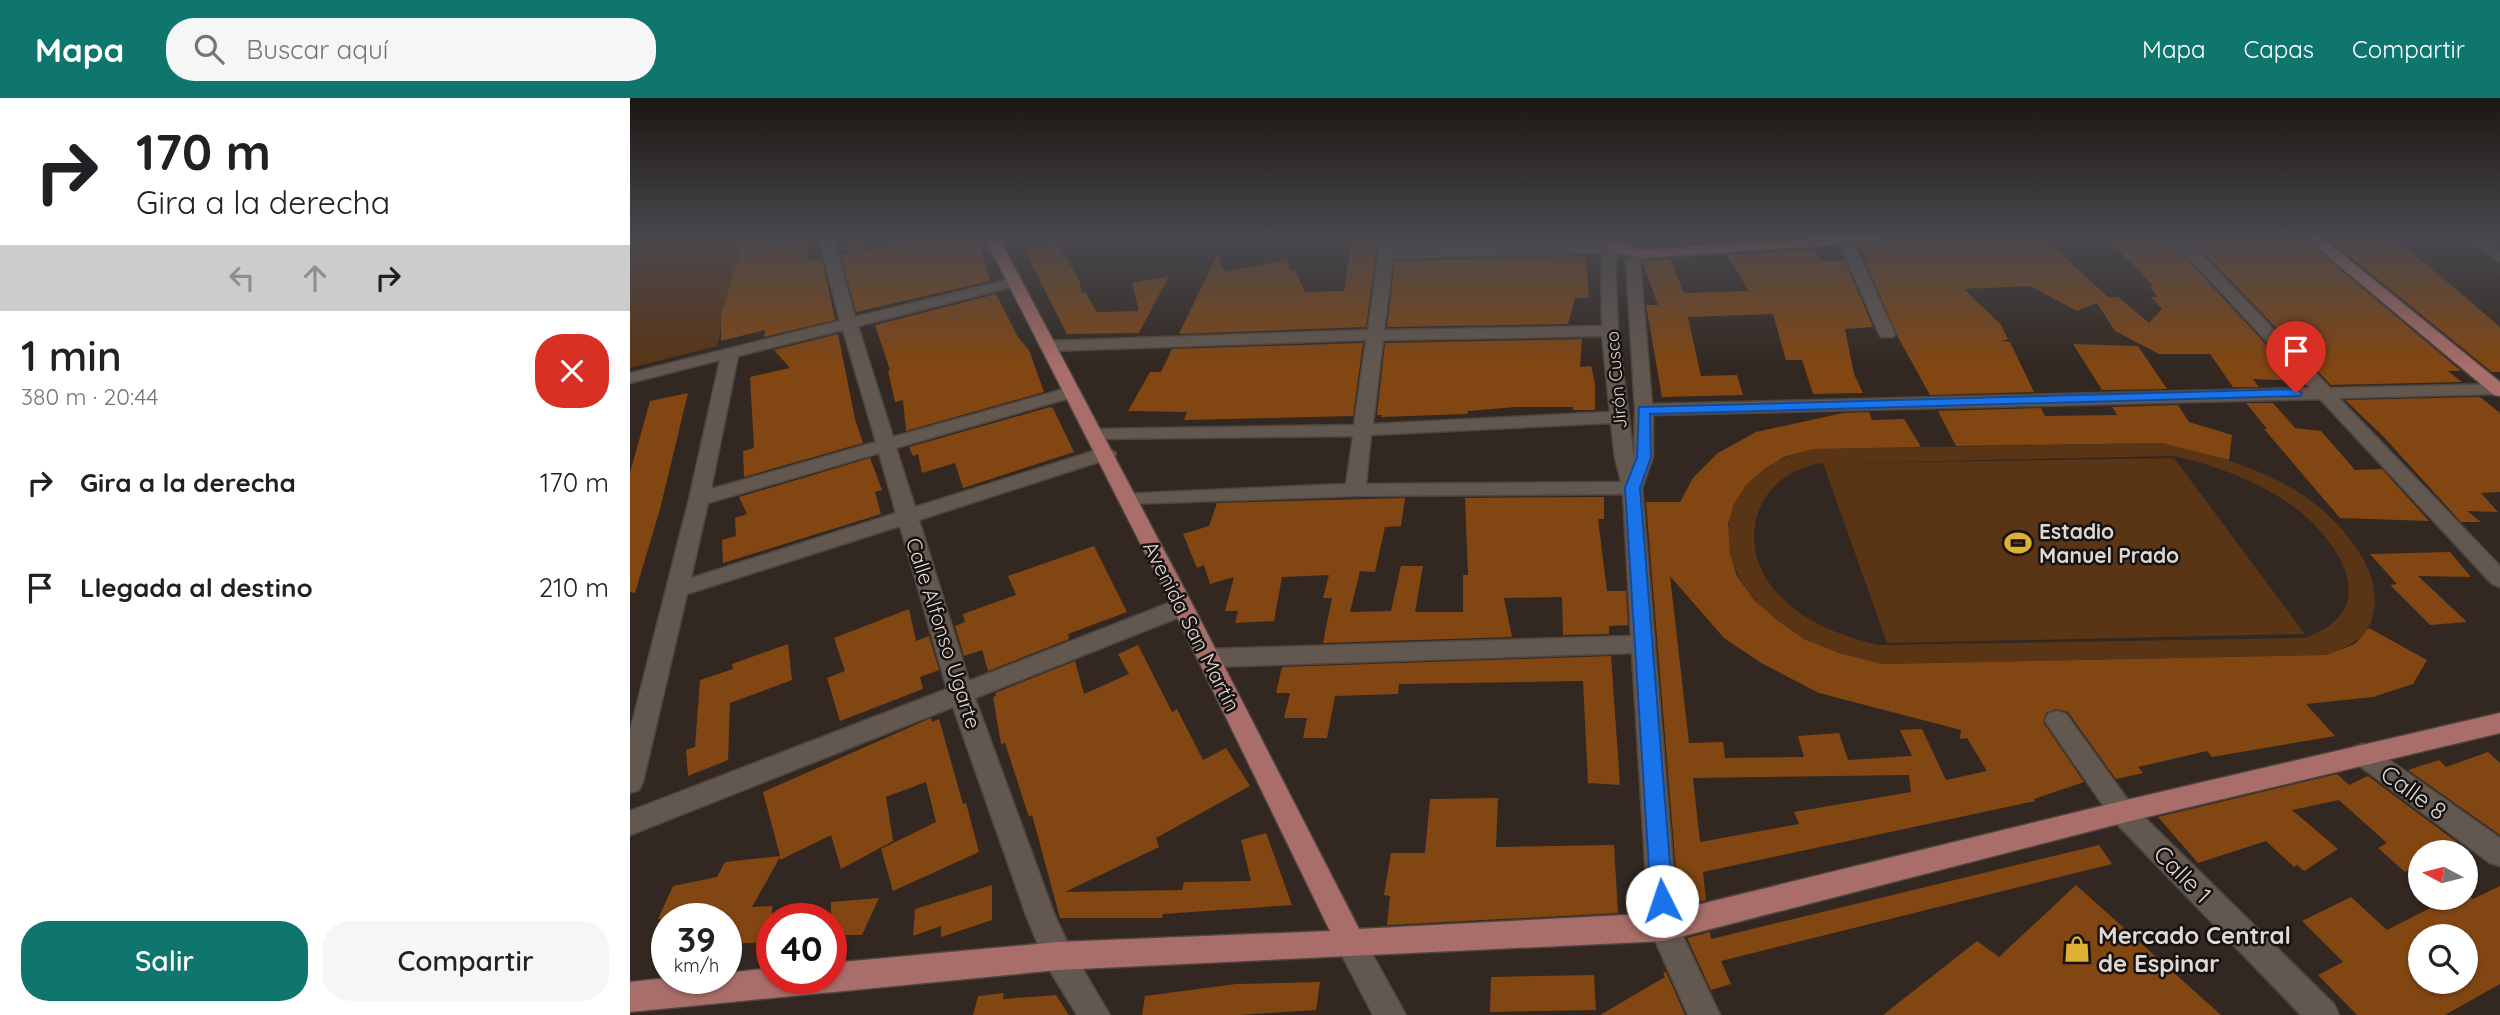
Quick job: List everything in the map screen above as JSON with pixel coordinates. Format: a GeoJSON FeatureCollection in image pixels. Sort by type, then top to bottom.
{"type":"FeatureCollection","features":[{"type":"Feature","properties":{"kind":"main road"},"geometry":{"type":"LineString","coordinates":[[2365,281],[2499,390]]}},
{"type":"Feature","properties":{"kind":"main road","name":"Avenida San Martín"},"geometry":{"type":"LineString","coordinates":[[1015,282],[1071,392],[1101,444],[1182,607],[1211,658],[1351,944]]}},
{"type":"Feature","properties":{"kind":"main road"},"geometry":{"type":"LineString","coordinates":[[847,976],[1058,956],[1664,927],[2122,812],[2500,723]]}},
{"type":"Feature","properties":{"kind":"main road"},"geometry":{"type":"LineString","coordinates":[[630,997],[756,985]]}},
{"type":"Feature","properties":{"kind":"street","name":"Calle Alfonso Ugarte"},"geometry":{"type":"LineString","coordinates":[[838,281],[961,694],[1041,918],[1058,956],[1094,1015]]}},
{"type":"Feature","properties":{"kind":"street"},"geometry":{"type":"LineString","coordinates":[[1355,490],[1382,281]]}},
{"type":"Feature","properties":{"kind":"street","name":"Jirón Cusco"},"geometry":{"type":"LineString","coordinates":[[1609,281],[1618,417],[1632,488],[1664,927],[1704,1015]]}},
{"type":"Feature","properties":{"kind":"street","name":"Jirón Cusco"},"geometry":{"type":"LineString","coordinates":[[1632,488],[1644,457],[1644,410],[1634,281]]}},
{"type":"Feature","properties":{"kind":"street"},"geometry":{"type":"LineString","coordinates":[[1863,281],[1886,334]]}},
{"type":"Feature","properties":{"kind":"street"},"geometry":{"type":"LineString","coordinates":[[2218,281],[2500,579]]}},
{"type":"Feature","properties":{"kind":"street"},"geometry":{"type":"LineString","coordinates":[[630,378],[1015,282]]}},
{"type":"Feature","properties":{"kind":"street"},"geometry":{"type":"LineString","coordinates":[[1048,346],[1375,335],[1611,331]]}},
{"type":"Feature","properties":{"kind":"street"},"geometry":{"type":"LineString","coordinates":[[630,782],[699,499],[730,355]]}},
{"type":"Feature","properties":{"kind":"street"},"geometry":{"type":"LineString","coordinates":[[1644,410],[2499,390]]}},
{"type":"Feature","properties":{"kind":"street"},"geometry":{"type":"LineString","coordinates":[[699,499],[1071,392]]}},
{"type":"Feature","properties":{"kind":"street"},"geometry":{"type":"LineString","coordinates":[[676,590],[907,516],[1101,444],[1618,417]]}},
{"type":"Feature","properties":{"kind":"street"},"geometry":{"type":"LineString","coordinates":[[1126,498],[1355,490],[1632,488]]}},
{"type":"Feature","properties":{"kind":"street"},"geometry":{"type":"LineString","coordinates":[[630,823],[1182,607]]}},
{"type":"Feature","properties":{"kind":"street"},"geometry":{"type":"LineString","coordinates":[[1211,658],[1642,644]]}},
{"type":"Feature","properties":{"kind":"street","name":"Calle 1"},"geometry":{"type":"LineString","coordinates":[[2057,721],[2122,812],[2323,1015]]}},
{"type":"Feature","properties":{"kind":"street","name":"Calle 8"},"geometry":{"type":"LineString","coordinates":[[2362,754],[2500,854]]}},
{"type":"Feature","properties":{"kind":"street","name":"Avenida San Martín"},"geometry":{"type":"LineString","coordinates":[[1351,944],[1390,1015]]}},
{"type":"Feature","properties":{"kind":"shaded area"},"geometry":{"type":"Polygon","coordinates":[[[630,281],[733,281],[717,346],[630,368],[630,281]]]}},
{"type":"Feature","properties":{"kind":"shaded area"},"geometry":{"type":"Polygon","coordinates":[[[2162,443],[2215,456],[2267,475],[2291,488],[2334,521],[2365,563],[2375,593],[2374,613],[2361,637],[2326,655],[1882,664],[1841,653],[1802,637],[1778,622],[1760,606],[1735,568],[1729,547],[1728,526],[1733,506],[1745,487],[1770,465],[1814,449],[2162,443]],[[2174,456],[1849,463],[2174,458],[2305,634],[1887,643],[1823,463],[1799,470],[1779,482],[1765,498],[1757,516],[1754,537],[1757,558],[1767,579],[1783,599],[1804,616],[1852,638],[1878,645],[2304,638],[2329,626],[2344,610],[2349,592],[2346,572],[2323,534],[2306,516],[2261,486],[2218,468],[2174,456]]]}},
{"type":"Feature","properties":{"kind":"building"},"geometry":{"type":"Polygon","coordinates":[[[731,281],[827,281],[835,320],[764,337],[765,330],[721,341],[721,315],[731,281]]]}},
{"type":"Feature","properties":{"kind":"building"},"geometry":{"type":"Polygon","coordinates":[[[847,281],[990,281],[856,312],[847,281]]]}},
{"type":"Feature","properties":{"kind":"building"},"geometry":{"type":"Polygon","coordinates":[[[1040,281],[1079,281],[1082,293],[1085,292],[1097,312],[1139,311],[1132,283],[1166,281],[1139,333],[1067,334],[1040,281]]]}},
{"type":"Feature","properties":{"kind":"building"},"geometry":{"type":"Polygon","coordinates":[[[1205,281],[1300,281],[1305,292],[1344,291],[1346,281],[1372,281],[1366,327],[1179,334],[1205,281]]]}},
{"type":"Feature","properties":{"kind":"building"},"geometry":{"type":"Polygon","coordinates":[[[1393,281],[1588,281],[1589,298],[1575,298],[1568,324],[1387,327],[1393,281]]]}},
{"type":"Feature","properties":{"kind":"building"},"geometry":{"type":"Polygon","coordinates":[[[1649,281],[1679,281],[1684,293],[1749,291],[1743,281],[1853,281],[1873,327],[1845,329],[1854,374],[1863,393],[1813,394],[1802,360],[1786,360],[1773,314],[1688,317],[1701,376],[1737,375],[1743,395],[1662,397],[1646,305],[1658,305],[1649,281]]]}},
{"type":"Feature","properties":{"kind":"building"},"geometry":{"type":"Polygon","coordinates":[[[1874,281],[2090,281],[2108,297],[2118,297],[2149,323],[2162,309],[2151,297],[2158,297],[2148,281],[2207,281],[2300,381],[2253,379],[2259,387],[2233,387],[2210,354],[2159,354],[2115,331],[2097,303],[2077,311],[2030,286],[1964,289],[2001,325],[2008,339],[2002,341],[2010,342],[2034,392],[1930,395],[1898,337],[1874,281]]]}},
{"type":"Feature","properties":{"kind":"building"},"geometry":{"type":"Polygon","coordinates":[[[2231,281],[2354,281],[2461,371],[2448,371],[2462,382],[2331,385],[2231,281]]]}},
{"type":"Feature","properties":{"kind":"building"},"geometry":{"type":"Polygon","coordinates":[[[2380,281],[2446,281],[2500,327],[2500,372],[2492,372],[2380,281]]]}},
{"type":"Feature","properties":{"kind":"building"},"geometry":{"type":"Polygon","coordinates":[[[996,294],[1018,337],[1029,350],[1044,392],[906,431],[903,400],[895,402],[888,371],[890,370],[875,325],[996,294]]]}},
{"type":"Feature","properties":{"kind":"building"},"geometry":{"type":"Polygon","coordinates":[[[838,334],[855,419],[863,443],[744,477],[743,451],[754,448],[750,377],[790,368],[774,350],[838,334]]]}},
{"type":"Feature","properties":{"kind":"building"},"geometry":{"type":"Polygon","coordinates":[[[1582,339],[1580,367],[1591,366],[1595,384],[1595,410],[1573,410],[1573,407],[1515,407],[1468,411],[1467,414],[1377,415],[1385,343],[1582,339]]]}},
{"type":"Feature","properties":{"kind":"building"},"geometry":{"type":"Polygon","coordinates":[[[1363,343],[1353,416],[1184,420],[1187,412],[1128,411],[1150,372],[1161,372],[1172,349],[1363,343]]]}},
{"type":"Feature","properties":{"kind":"building"},"geometry":{"type":"Polygon","coordinates":[[[2073,344],[2138,346],[2167,389],[2102,390],[2073,344]]]}},
{"type":"Feature","properties":{"kind":"building"},"geometry":{"type":"Polygon","coordinates":[[[688,393],[660,509],[635,593],[630,592],[630,473],[650,401],[688,393]]]}},
{"type":"Feature","properties":{"kind":"building"},"geometry":{"type":"Polygon","coordinates":[[[2480,397],[2500,413],[2500,492],[2481,493],[2498,512],[2467,511],[2481,522],[2461,522],[2383,436],[2345,400],[2480,397]]]}},
{"type":"Feature","properties":{"kind":"building"},"geometry":{"type":"Polygon","coordinates":[[[2246,403],[2273,403],[2295,428],[2321,431],[2355,470],[2382,469],[2429,521],[2340,518],[2264,429],[2267,429],[2246,403]]]}},
{"type":"Feature","properties":{"kind":"building"},"geometry":{"type":"Polygon","coordinates":[[[2178,405],[2189,422],[2232,435],[2229,460],[2162,443],[1956,446],[1938,411],[2041,408],[2045,416],[2117,415],[2112,407],[2178,405]]]}},
{"type":"Feature","properties":{"kind":"building"},"geometry":{"type":"Polygon","coordinates":[[[1053,408],[1074,452],[963,488],[955,463],[922,473],[918,454],[913,456],[909,447],[1053,408]]]}},
{"type":"Feature","properties":{"kind":"building"},"geometry":{"type":"Polygon","coordinates":[[[1869,412],[1872,420],[1904,419],[1921,447],[1814,449],[1784,457],[1764,469],[1746,485],[1734,504],[1728,524],[1730,553],[1737,576],[1755,601],[1804,639],[1839,653],[1882,664],[2326,655],[2355,644],[2369,628],[2427,660],[2413,684],[2373,697],[2306,704],[2335,736],[2212,757],[2207,751],[2138,767],[2143,773],[2116,779],[2068,712],[2056,709],[2046,713],[2043,722],[2084,782],[2034,799],[2035,801],[1703,872],[1706,900],[1679,907],[1646,502],[1680,502],[1693,478],[1718,453],[1756,432],[1843,413],[1869,412]],[[1670,576],[1689,743],[1723,742],[1725,758],[1804,757],[1798,736],[1839,733],[1848,760],[1912,756],[1900,730],[1922,729],[1946,780],[1987,771],[1967,738],[1960,739],[1961,730],[1819,693],[1763,664],[1724,638],[1670,576]],[[1909,775],[1693,778],[1700,842],[1799,824],[1794,812],[1911,792],[1909,775]]]}},
{"type":"Feature","properties":{"kind":"building"},"geometry":{"type":"Polygon","coordinates":[[[870,458],[882,490],[875,492],[881,514],[723,563],[722,540],[736,536],[735,518],[747,514],[739,497],[870,458]]]}},
{"type":"Feature","properties":{"kind":"building"},"geometry":{"type":"Polygon","coordinates":[[[1604,497],[1604,519],[1598,519],[1607,591],[1626,591],[1628,625],[1609,626],[1609,634],[1563,635],[1562,597],[1504,598],[1512,637],[1323,643],[1332,598],[1323,598],[1329,575],[1282,577],[1274,621],[1235,623],[1238,611],[1225,611],[1234,577],[1210,584],[1204,565],[1197,568],[1183,534],[1209,526],[1217,503],[1405,498],[1401,526],[1385,527],[1375,572],[1360,571],[1350,612],[1391,611],[1401,566],[1423,566],[1415,612],[1463,612],[1463,575],[1468,575],[1465,498],[1604,497]]]}},
{"type":"Feature","properties":{"kind":"building"},"geometry":{"type":"Polygon","coordinates":[[[1094,546],[1127,612],[1068,634],[1069,639],[988,671],[982,650],[964,656],[955,626],[965,622],[963,614],[1016,595],[1008,576],[1094,546]]]}},
{"type":"Feature","properties":{"kind":"building"},"geometry":{"type":"Polygon","coordinates":[[[2450,552],[2471,577],[2418,576],[2467,622],[2430,625],[2390,585],[2397,584],[2370,554],[2450,552]]]}},
{"type":"Feature","properties":{"kind":"building"},"geometry":{"type":"Polygon","coordinates":[[[909,609],[916,641],[929,636],[939,670],[920,677],[923,689],[840,721],[827,678],[845,671],[834,638],[909,609]]]}},
{"type":"Feature","properties":{"kind":"building"},"geometry":{"type":"Polygon","coordinates":[[[788,644],[792,680],[730,703],[728,760],[688,776],[686,750],[695,747],[700,680],[733,669],[732,664],[788,644]]]}},
{"type":"Feature","properties":{"kind":"building"},"geometry":{"type":"Polygon","coordinates":[[[1138,645],[1172,712],[1177,709],[1203,760],[1226,748],[1250,786],[1156,838],[1159,847],[1065,892],[1182,890],[1184,882],[1251,881],[1241,840],[1266,833],[1292,905],[1163,914],[1162,918],[1060,918],[1032,815],[1029,817],[1005,743],[1001,744],[993,697],[996,696],[995,693],[1075,661],[1084,694],[1129,674],[1118,654],[1138,645]]]}},
{"type":"Feature","properties":{"kind":"building"},"geometry":{"type":"Polygon","coordinates":[[[1611,656],[1620,785],[1588,783],[1583,681],[1399,684],[1398,694],[1335,696],[1327,738],[1303,738],[1307,718],[1284,718],[1290,693],[1276,693],[1282,667],[1611,656]]]}},
{"type":"Feature","properties":{"kind":"building"},"geometry":{"type":"Polygon","coordinates":[[[931,718],[932,722],[939,719],[979,852],[893,891],[881,849],[936,822],[926,782],[886,797],[893,841],[841,869],[831,835],[780,860],[780,857],[752,907],[756,907],[756,943],[742,943],[742,903],[665,903],[673,886],[717,877],[725,862],[780,856],[763,792],[931,718]]]}},
{"type":"Feature","properties":{"kind":"building"},"geometry":{"type":"Polygon","coordinates":[[[2488,752],[2500,763],[2500,835],[2408,770],[2439,760],[2446,767],[2488,752]]]}},
{"type":"Feature","properties":{"kind":"building"},"geometry":{"type":"Polygon","coordinates":[[[2337,774],[2349,785],[2368,776],[2454,840],[2408,840],[2408,870],[2405,872],[2378,848],[2387,843],[2339,800],[2292,810],[2338,849],[2304,871],[2297,865],[2294,867],[2266,841],[2198,863],[2158,817],[2337,774]]]}},
{"type":"Feature","properties":{"kind":"building"},"geometry":{"type":"Polygon","coordinates":[[[1498,798],[1496,847],[1614,845],[1618,913],[1387,925],[1390,896],[1384,895],[1391,853],[1425,853],[1430,799],[1498,798]]]}},
{"type":"Feature","properties":{"kind":"building"},"geometry":{"type":"Polygon","coordinates":[[[2099,845],[2112,864],[1721,961],[1731,984],[1711,990],[1687,938],[1710,932],[1711,939],[2099,845]]]}},
{"type":"Feature","properties":{"kind":"building"},"geometry":{"type":"Polygon","coordinates":[[[992,885],[992,920],[941,937],[941,926],[913,936],[915,909],[992,885]]]}},
{"type":"Feature","properties":{"kind":"building","name":"Mercado Central de Espinar"},"geometry":{"type":"Polygon","coordinates":[[[2076,885],[2221,1015],[1883,1015],[1977,941],[1999,957],[2076,885]]]}},
{"type":"Feature","properties":{"kind":"building"},"geometry":{"type":"Polygon","coordinates":[[[2500,886],[2500,984],[2445,1015],[2357,1015],[2318,975],[2343,962],[2302,921],[2351,897],[2387,930],[2426,910],[2478,910],[2478,897],[2500,886]]]}},
{"type":"Feature","properties":{"kind":"building"},"geometry":{"type":"Polygon","coordinates":[[[879,898],[862,935],[847,935],[847,903],[831,902],[879,898]]]}},
{"type":"Feature","properties":{"kind":"building"},"geometry":{"type":"Polygon","coordinates":[[[1666,972],[1685,1015],[1600,1015],[1665,977],[1663,973],[1666,972]]]}},
{"type":"Feature","properties":{"kind":"building"},"geometry":{"type":"Polygon","coordinates":[[[1594,975],[1596,1010],[1490,1012],[1491,977],[1594,975]]]}},
{"type":"Feature","properties":{"kind":"building"},"geometry":{"type":"Polygon","coordinates":[[[1320,982],[1316,1010],[1238,1015],[1142,1015],[1145,996],[1236,984],[1320,982]]]}},
{"type":"Feature","properties":{"kind":"building"},"geometry":{"type":"Polygon","coordinates":[[[1004,993],[1003,999],[1056,995],[1069,1015],[973,1015],[978,996],[1004,993]]]}},
{"type":"Feature","properties":{"kind":"place","name":"Estadio Manuel Prado"},"geometry":{"type":"Point","coordinates":[2018,543]}},
{"type":"Feature","properties":{"kind":"place","name":"Mercado Central de Espinar"},"geometry":{"type":"Point","coordinates":[2077,949]}},
{"type":"Feature","properties":{"kind":"route"},"geometry":{"type":"LineString","coordinates":[[1662,901],[1632,488],[1644,457],[1644,410],[2296,393]]}}]}
